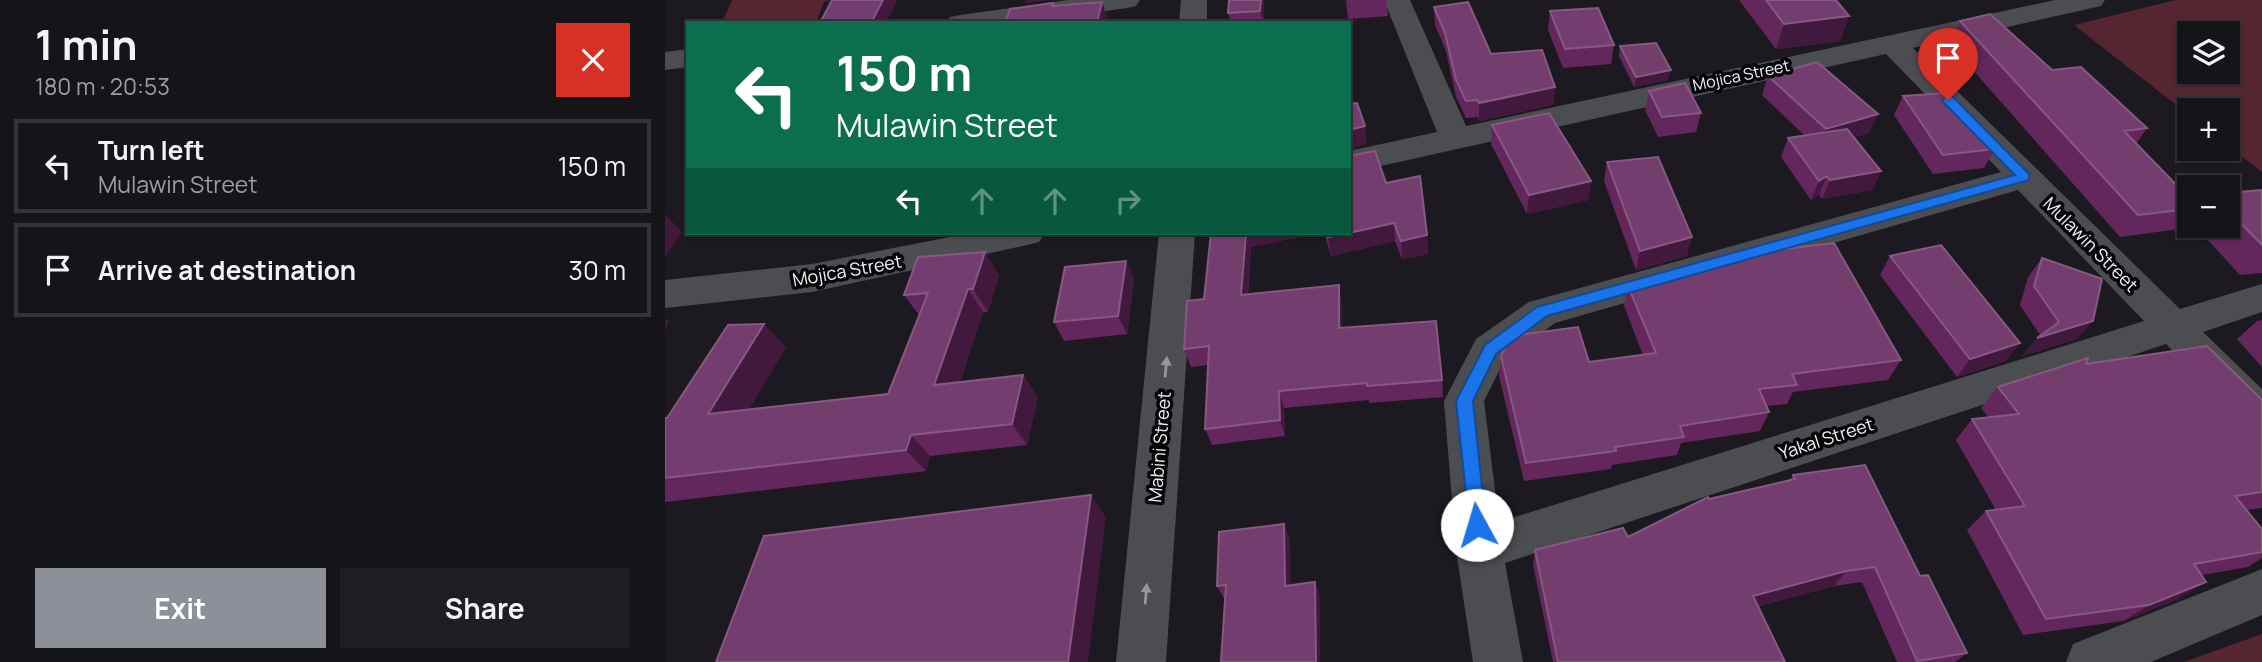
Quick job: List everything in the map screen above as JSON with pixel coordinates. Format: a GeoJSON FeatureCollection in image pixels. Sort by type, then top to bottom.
{"type":"FeatureCollection","features":[{"type":"Feature","properties":{"kind":"street"},"geometry":{"type":"LineString","coordinates":[[974,21],[1126,0]]}},
{"type":"Feature","properties":{"kind":"street"},"geometry":{"type":"LineString","coordinates":[[1193,21],[1194,0]]}},
{"type":"Feature","properties":{"kind":"street"},"geometry":{"type":"LineString","coordinates":[[1397,0],[1455,138]]}},
{"type":"Feature","properties":{"kind":"street","name":"Mojica Street"},"geometry":{"type":"LineString","coordinates":[[1351,162],[2092,0]]}},
{"type":"Feature","properties":{"kind":"street","name":"Mulawin Street"},"geometry":{"type":"LineString","coordinates":[[1891,42],[2262,416]]}},
{"type":"Feature","properties":{"kind":"street"},"geometry":{"type":"LineString","coordinates":[[665,61],[686,58]]}},
{"type":"Feature","properties":{"kind":"street"},"geometry":{"type":"LineString","coordinates":[[1498,662],[1479,550],[1464,401],[1490,350],[1542,312],[2024,177]]}},
{"type":"Feature","properties":{"kind":"street","name":"Mojica Street"},"geometry":{"type":"LineString","coordinates":[[665,294],[812,278],[1018,235]]}},
{"type":"Feature","properties":{"kind":"street","name":"Mabini Street"},"geometry":{"type":"LineString","coordinates":[[1141,662],[1177,235]]}},
{"type":"Feature","properties":{"kind":"street","name":"Yakal Street"},"geometry":{"type":"LineString","coordinates":[[1479,550],[2262,298]]}},
{"type":"Feature","properties":{"kind":"street"},"geometry":{"type":"LineString","coordinates":[[2091,662],[2262,593]]}},
{"type":"Feature","properties":{"kind":"shaded area"},"geometry":{"type":"Polygon","coordinates":[[[732,0],[831,0],[824,2],[817,21],[723,21],[732,0]]]}},
{"type":"Feature","properties":{"kind":"shaded area"},"geometry":{"type":"Polygon","coordinates":[[[2176,0],[2262,0],[2262,172],[2240,155],[2240,98],[2177,98],[2177,106],[2074,25],[2176,0]]]}},
{"type":"Feature","properties":{"kind":"shaded area"},"geometry":{"type":"Polygon","coordinates":[[[2262,634],[2262,662],[2184,662],[2262,634]]]}},
{"type":"Feature","properties":{"kind":"building"},"geometry":{"type":"Polygon","coordinates":[[[832,0],[883,0],[872,21],[821,21],[832,0]]]}},
{"type":"Feature","properties":{"kind":"building"},"geometry":{"type":"Polygon","coordinates":[[[1229,0],[1261,0],[1260,11],[1228,13],[1229,0]]]}},
{"type":"Feature","properties":{"kind":"building"},"geometry":{"type":"Polygon","coordinates":[[[1766,0],[1836,0],[1849,16],[1784,24],[1766,0]]]}},
{"type":"Feature","properties":{"kind":"building"},"geometry":{"type":"Polygon","coordinates":[[[1102,2],[1097,21],[1006,21],[1010,9],[1053,3],[1052,6],[1102,2]]]}},
{"type":"Feature","properties":{"kind":"building"},"geometry":{"type":"Polygon","coordinates":[[[1468,2],[1491,54],[1542,50],[1555,87],[1479,103],[1478,100],[1466,101],[1456,80],[1445,33],[1434,7],[1468,2]]]}},
{"type":"Feature","properties":{"kind":"building"},"geometry":{"type":"Polygon","coordinates":[[[1598,8],[1614,45],[1565,49],[1550,11],[1598,8]]]}},
{"type":"Feature","properties":{"kind":"building"},"geometry":{"type":"Polygon","coordinates":[[[1990,14],[2052,70],[2081,67],[2147,128],[2124,131],[2177,186],[2177,210],[2138,215],[1960,21],[1990,14]]]}},
{"type":"Feature","properties":{"kind":"building"},"geometry":{"type":"Polygon","coordinates":[[[1656,43],[1671,70],[1636,77],[1620,46],[1656,43]]]}},
{"type":"Feature","properties":{"kind":"building"},"geometry":{"type":"Polygon","coordinates":[[[1817,62],[1878,114],[1826,129],[1768,76],[1817,62]]]}},
{"type":"Feature","properties":{"kind":"building"},"geometry":{"type":"Polygon","coordinates":[[[1685,83],[1701,113],[1662,117],[1649,91],[1685,83]]]}},
{"type":"Feature","properties":{"kind":"building"},"geometry":{"type":"Polygon","coordinates":[[[1948,93],[1964,108],[1995,149],[1943,155],[1903,96],[1948,93]]]}},
{"type":"Feature","properties":{"kind":"building"},"geometry":{"type":"Polygon","coordinates":[[[1357,103],[1365,126],[1351,130],[1351,104],[1357,103]]]}},
{"type":"Feature","properties":{"kind":"building"},"geometry":{"type":"Polygon","coordinates":[[[1549,113],[1591,181],[1529,195],[1492,125],[1549,113]]]}},
{"type":"Feature","properties":{"kind":"building"},"geometry":{"type":"Polygon","coordinates":[[[1847,129],[1881,171],[1830,180],[1827,176],[1819,181],[1788,138],[1847,129]]]}},
{"type":"Feature","properties":{"kind":"building"},"geometry":{"type":"Polygon","coordinates":[[[1375,151],[1386,183],[1420,176],[1427,235],[1401,241],[1394,223],[1351,233],[1351,156],[1375,151]]]}},
{"type":"Feature","properties":{"kind":"building"},"geometry":{"type":"Polygon","coordinates":[[[1658,157],[1692,237],[1640,251],[1607,162],[1658,157]]]}},
{"type":"Feature","properties":{"kind":"building"},"geometry":{"type":"Polygon","coordinates":[[[2262,190],[2262,245],[2240,222],[2240,192],[2262,190]]]}},
{"type":"Feature","properties":{"kind":"building"},"geometry":{"type":"Polygon","coordinates":[[[1211,235],[1246,235],[1241,295],[1339,285],[1339,328],[1436,321],[1442,380],[1279,391],[1280,420],[1205,429],[1209,346],[1184,349],[1187,301],[1204,299],[1211,235]]]}},
{"type":"Feature","properties":{"kind":"building"},"geometry":{"type":"Polygon","coordinates":[[[1834,243],[1901,360],[1792,374],[1797,385],[1759,389],[1769,412],[1680,426],[1684,437],[1615,447],[1616,451],[1526,463],[1501,356],[1507,343],[1518,335],[1578,327],[1589,362],[1656,353],[1628,286],[1757,249],[1758,252],[1834,243]]]}},
{"type":"Feature","properties":{"kind":"building"},"geometry":{"type":"Polygon","coordinates":[[[1941,245],[2020,343],[1970,359],[1890,256],[1941,245]]]}},
{"type":"Feature","properties":{"kind":"building"},"geometry":{"type":"Polygon","coordinates":[[[985,252],[973,289],[968,289],[934,385],[1023,375],[1012,424],[911,435],[906,450],[665,478],[665,418],[728,325],[764,324],[708,414],[888,394],[928,293],[904,295],[918,257],[985,252]]]}},
{"type":"Feature","properties":{"kind":"building"},"geometry":{"type":"Polygon","coordinates":[[[2042,258],[2102,279],[2093,321],[2037,338],[2059,322],[2034,286],[2042,258]]]}},
{"type":"Feature","properties":{"kind":"building"},"geometry":{"type":"Polygon","coordinates":[[[1126,261],[1118,316],[1054,322],[1065,267],[1126,261]]]}},
{"type":"Feature","properties":{"kind":"building"},"geometry":{"type":"Polygon","coordinates":[[[2207,346],[2262,400],[2262,492],[2235,496],[2262,529],[2262,552],[2194,564],[2206,582],[2149,605],[2046,619],[1986,511],[2025,506],[1972,419],[2019,414],[1998,387],[2088,358],[2086,364],[2207,346]]]}},
{"type":"Feature","properties":{"kind":"building"},"geometry":{"type":"Polygon","coordinates":[[[1865,465],[1920,576],[1928,575],[1967,653],[1917,661],[1875,567],[1846,571],[1753,596],[1785,662],[1558,662],[1535,550],[1623,528],[1628,537],[1708,497],[1709,499],[1795,479],[1793,475],[1865,465]]]}},
{"type":"Feature","properties":{"kind":"building"},"geometry":{"type":"Polygon","coordinates":[[[1091,495],[1068,662],[716,662],[764,536],[1091,495]]]}},
{"type":"Feature","properties":{"kind":"building"},"geometry":{"type":"Polygon","coordinates":[[[1284,524],[1285,586],[1315,582],[1316,662],[1221,662],[1226,585],[1217,586],[1219,532],[1284,524]]]}},
{"type":"Feature","properties":{"kind":"route"},"geometry":{"type":"LineString","coordinates":[[1477,525],[1464,401],[1490,350],[1542,312],[2024,177],[1948,100]]}}]}
